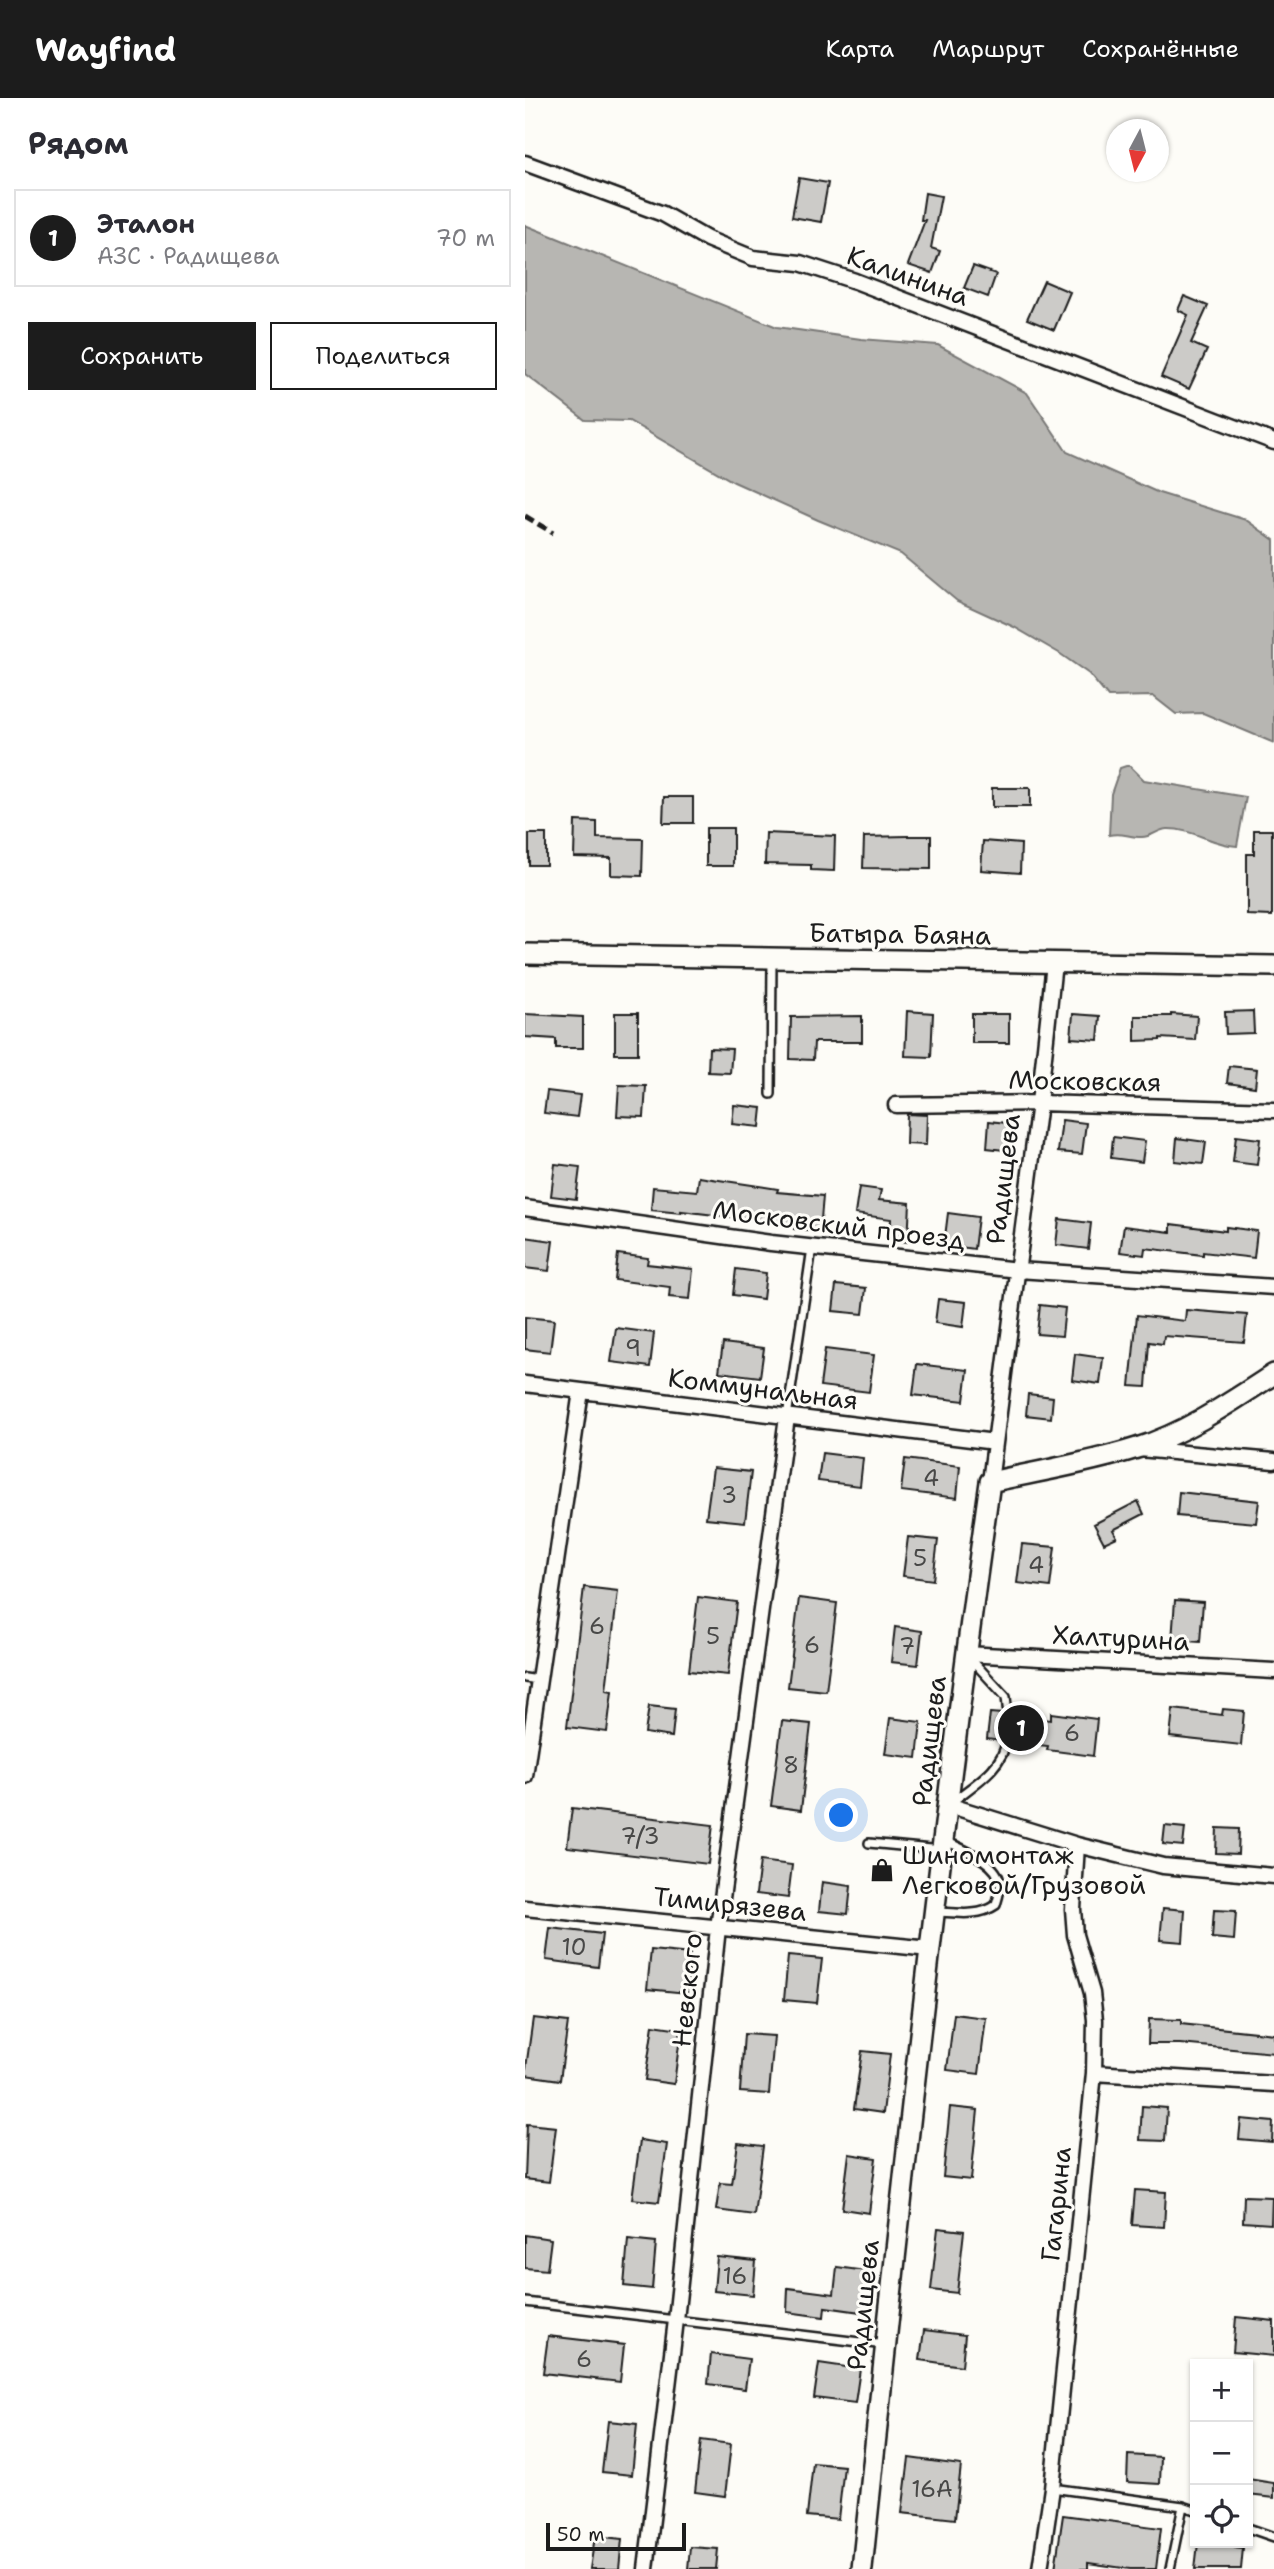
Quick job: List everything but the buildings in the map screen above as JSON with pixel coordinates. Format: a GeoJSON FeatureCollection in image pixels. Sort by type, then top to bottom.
{"type":"FeatureCollection","features":[{"type":"Feature","properties":{"kind":"street","name":"Калинина"},"geometry":{"type":"LineString","coordinates":[[525,163],[663,214],[707,240],[753,258],[800,263],[855,281],[1274,442]]}},
{"type":"Feature","properties":{"kind":"street","name":"Батыра Баяна"},"geometry":{"type":"LineString","coordinates":[[525,954],[1274,965]]}},
{"type":"Feature","properties":{"kind":"street","name":"Радищева"},"geometry":{"type":"LineString","coordinates":[[862,2569],[930,1949],[1039,1103],[1054,962]]}},
{"type":"Feature","properties":{"kind":"street","name":"Московская"},"geometry":{"type":"LineString","coordinates":[[896,1105],[1039,1103],[1274,1110]]}},
{"type":"Feature","properties":{"kind":"street","name":"Московский проезд"},"geometry":{"type":"LineString","coordinates":[[525,1208],[811,1248],[1018,1270],[1274,1287]]}},
{"type":"Feature","properties":{"kind":"street"},"geometry":{"type":"LineString","coordinates":[[990,1482],[1136,1448],[1168,1436],[1274,1374]]}},
{"type":"Feature","properties":{"kind":"street","name":"Коммунальная"},"geometry":{"type":"LineString","coordinates":[[525,1384],[995,1441]]}},
{"type":"Feature","properties":{"kind":"street"},"geometry":{"type":"LineString","coordinates":[[525,1776],[532,1679],[580,1391]]}},
{"type":"Feature","properties":{"kind":"street","name":"Невского"},"geometry":{"type":"LineString","coordinates":[[646,2569],[718,1928],[787,1417]]}},
{"type":"Feature","properties":{"kind":"street"},"geometry":{"type":"LineString","coordinates":[[1136,1448],[1274,1461]]}},
{"type":"Feature","properties":{"kind":"street","name":"Халтурина"},"geometry":{"type":"LineString","coordinates":[[966,1654],[1274,1671]]}},
{"type":"Feature","properties":{"kind":"street"},"geometry":{"type":"LineString","coordinates":[[948,1805],[1077,1845],[1163,1867],[1274,1876]]}},
{"type":"Feature","properties":{"kind":"street","name":"Гагарина"},"geometry":{"type":"LineString","coordinates":[[1040,2569],[1052,2488],[1094,2073],[1095,2020],[1092,1993],[1075,1935],[1073,1909],[1077,1845]]}},
{"type":"Feature","properties":{"kind":"street","name":"Тимирязева"},"geometry":{"type":"LineString","coordinates":[[525,1908],[930,1949]]}},
{"type":"Feature","properties":{"kind":"street"},"geometry":{"type":"LineString","coordinates":[[1094,2073],[1274,2084]]}},
{"type":"Feature","properties":{"kind":"lane"},"geometry":{"type":"LineString","coordinates":[[771,1094],[772,959]]}},
{"type":"Feature","properties":{"kind":"lane"},"geometry":{"type":"LineString","coordinates":[[787,1417],[811,1248]]}},
{"type":"Feature","properties":{"kind":"lane"},"geometry":{"type":"LineString","coordinates":[[966,1654],[1006,1697],[1008,1715]]}},
{"type":"Feature","properties":{"kind":"lane"},"geometry":{"type":"LineString","coordinates":[[948,1805],[998,1764],[1004,1754],[1006,1741]]}},
{"type":"Feature","properties":{"kind":"lane"},"geometry":{"type":"LineString","coordinates":[[869,1843],[943,1845],[990,1865],[998,1875],[1001,1885],[996,1905],[987,1911],[935,1912]]}},
{"type":"Feature","properties":{"kind":"lane"},"geometry":{"type":"LineString","coordinates":[[525,2302],[885,2346]]}},
{"type":"Feature","properties":{"kind":"lane"},"geometry":{"type":"LineString","coordinates":[[1052,2488],[1190,2508]]}},
{"type":"Feature","properties":{"kind":"lane"},"geometry":{"type":"LineString","coordinates":[[1170,2569],[1183,2506]]}},
{"type":"Feature","properties":{"kind":"lane"},"geometry":{"type":"LineString","coordinates":[[1253,2530],[1274,2537]]}},
{"type":"Feature","properties":{"kind":"shaded area"},"geometry":{"type":"Polygon","coordinates":[[[525,225],[777,327],[861,339],[938,345],[1027,393],[1067,452],[1159,493],[1246,520],[1274,540],[1274,743],[1203,713],[1176,714],[1153,696],[1108,697],[1089,674],[1059,653],[1014,627],[957,601],[901,554],[734,482],[629,421],[585,420],[525,374],[525,225]]]}},
{"type":"Feature","properties":{"kind":"shaded area"},"geometry":{"type":"Polygon","coordinates":[[[1130,766],[1144,780],[1246,797],[1237,846],[1176,829],[1164,829],[1144,837],[1109,835],[1111,794],[1120,768],[1130,766]]]}},
{"type":"Feature","properties":{"kind":"railway"},"geometry":{"type":"LineString","coordinates":[[525,516],[553,533]]}},
{"type":"Feature","properties":{"kind":"place","name":"Эталон"},"geometry":{"type":"Point","coordinates":[1021,1728]}},
{"type":"Feature","properties":{"kind":"place","name":"Шиномонтаж Легковой/Грузовой"},"geometry":{"type":"Point","coordinates":[882,1870]}}]}
